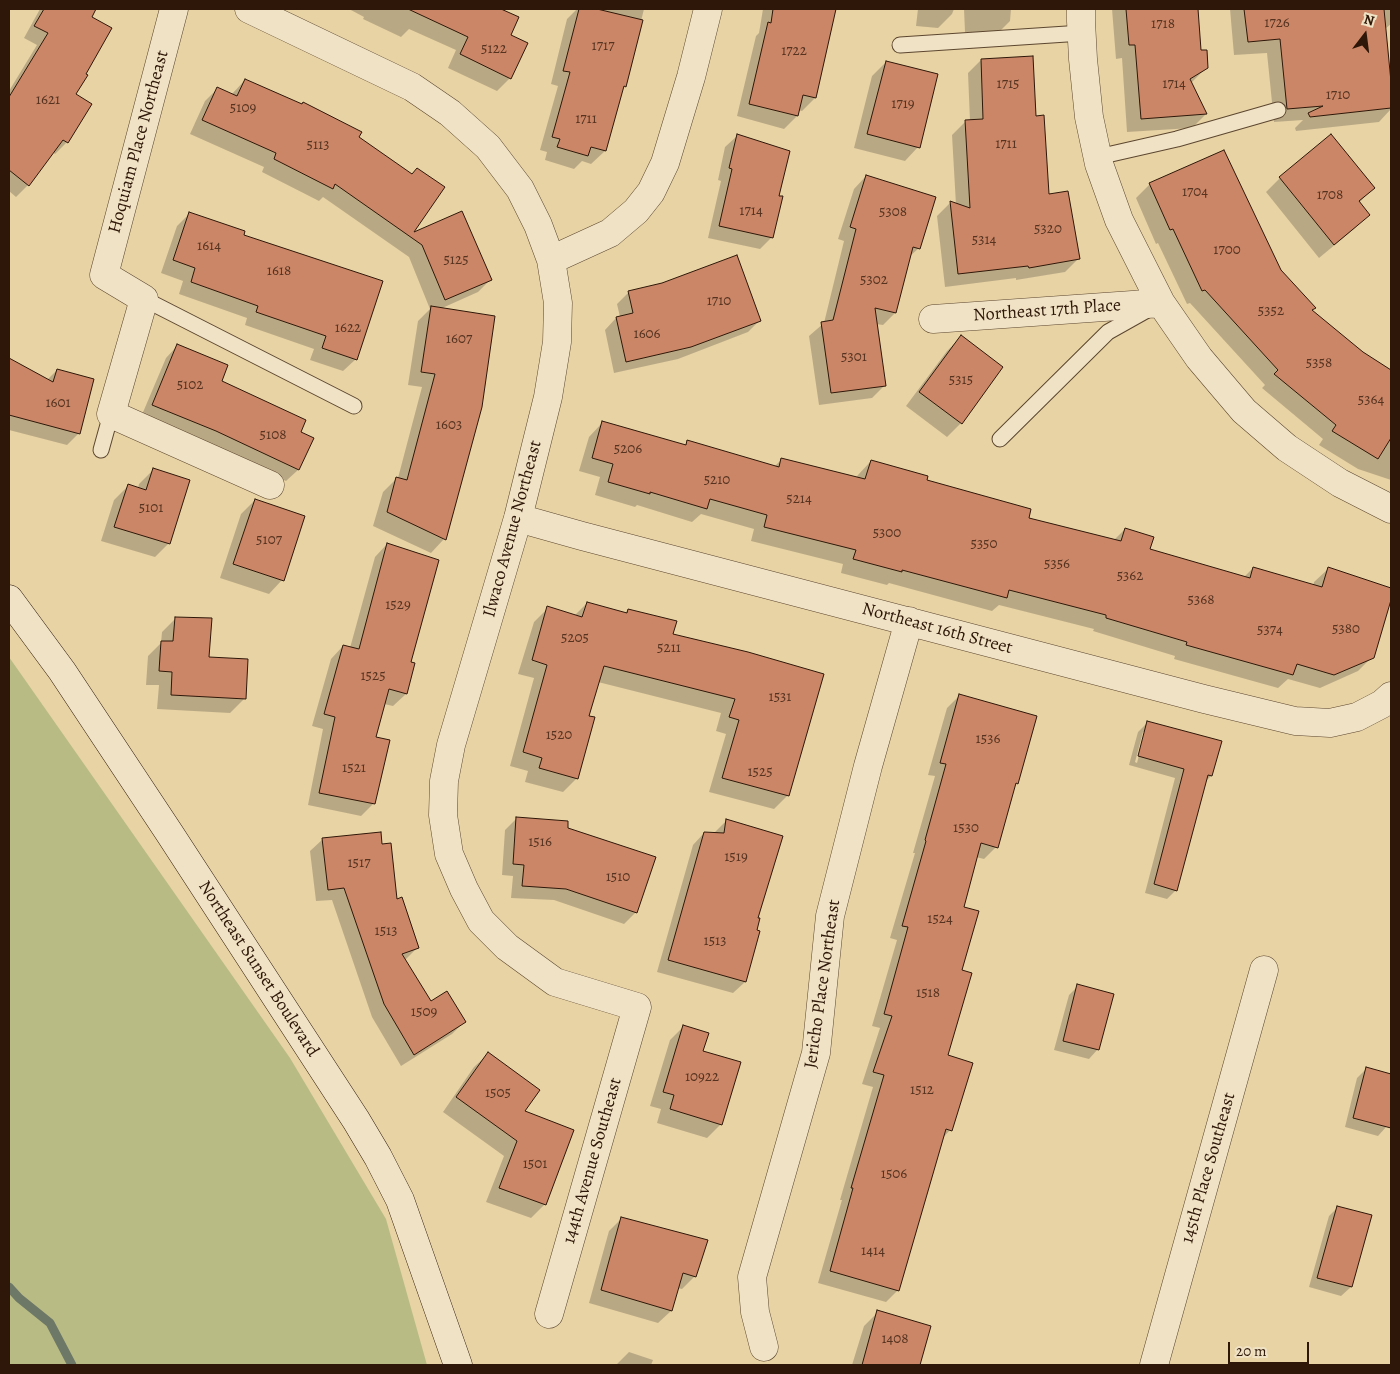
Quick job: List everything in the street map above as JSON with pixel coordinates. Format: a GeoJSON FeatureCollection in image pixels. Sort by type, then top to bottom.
{"type":"FeatureCollection","features":[{"type":"Feature","properties":{"kind":"street","name":"Hoquiam Place Northeast"},"geometry":{"type":"LineString","coordinates":[[144,299],[104,275],[174,9]]}},
{"type":"Feature","properties":{"kind":"street","name":"Ilwaco Avenue Northeast"},"geometry":{"type":"LineString","coordinates":[[249,9],[412,87],[450,112],[488,147],[520,189],[552,260],[558,303],[557,342],[548,397],[518,518],[450,754],[444,781],[443,815],[449,854],[464,889],[481,921],[507,947],[555,982],[637,1007]]}},
{"type":"Feature","properties":{"kind":"street"},"geometry":{"type":"LineString","coordinates":[[552,260],[610,233],[636,211],[651,192],[665,163],[708,9]]}},
{"type":"Feature","properties":{"kind":"street"},"geometry":{"type":"LineString","coordinates":[[1081,21],[1089,117],[1098,158],[1118,220],[1161,303],[1199,358],[1244,411],[1287,448],[1340,483],[1391,509]]}},
{"type":"Feature","properties":{"kind":"street"},"geometry":{"type":"LineString","coordinates":[[144,299],[111,414],[270,486]]}},
{"type":"Feature","properties":{"kind":"street","name":"Northeast 17th Place"},"geometry":{"type":"LineString","coordinates":[[933,319],[1161,303]]}},
{"type":"Feature","properties":{"kind":"street","name":"Northeast 16th Street"},"geometry":{"type":"LineString","coordinates":[[518,518],[909,622],[1295,721],[1330,723],[1357,717],[1382,704],[1391,696]]}},
{"type":"Feature","properties":{"kind":"street","name":"Northeast Sunset Boulevard"},"geometry":{"type":"LineString","coordinates":[[9,599],[62,671],[159,817],[356,1120],[378,1157],[400,1200],[458,1365]]}},
{"type":"Feature","properties":{"kind":"street","name":"Jericho Place Northeast"},"geometry":{"type":"LineString","coordinates":[[764,1347],[755,1312],[752,1277],[816,1053],[830,916],[866,775],[909,622]]}},
{"type":"Feature","properties":{"kind":"street","name":"145th Place Southeast"},"geometry":{"type":"LineString","coordinates":[[1154,1365],[1264,970]]}},
{"type":"Feature","properties":{"kind":"street","name":"144th Avenue Southeast"},"geometry":{"type":"LineString","coordinates":[[549,1314],[637,1007]]}},
{"type":"Feature","properties":{"kind":"lane"},"geometry":{"type":"LineString","coordinates":[[900,45],[1081,21]]}},
{"type":"Feature","properties":{"kind":"lane"},"geometry":{"type":"LineString","coordinates":[[1098,158],[1177,139],[1278,110]]}},
{"type":"Feature","properties":{"kind":"lane"},"geometry":{"type":"LineString","coordinates":[[144,299],[354,406]]}},
{"type":"Feature","properties":{"kind":"lane"},"geometry":{"type":"LineString","coordinates":[[1000,439],[1108,332],[1161,303]]}},
{"type":"Feature","properties":{"kind":"lane"},"geometry":{"type":"LineString","coordinates":[[101,450],[111,414]]}},
{"type":"Feature","properties":{"kind":"green space"},"geometry":{"type":"Polygon","coordinates":[[[9,657],[290,1058],[386,1219],[427,1365],[9,1365],[9,657]]]}},
{"type":"Feature","properties":{"kind":"building"},"geometry":{"type":"Polygon","coordinates":[[[44,9],[96,9],[92,17],[112,28],[76,94],[92,104],[68,143],[63,140],[29,186],[9,170],[9,97],[48,33],[34,26],[44,9]]]}},
{"type":"Feature","properties":{"kind":"building"},"geometry":{"type":"Polygon","coordinates":[[[408,9],[501,9],[519,17],[511,35],[528,43],[511,79],[460,54],[468,37],[408,9]]]}},
{"type":"Feature","properties":{"kind":"building"},"geometry":{"type":"Polygon","coordinates":[[[579,9],[597,9],[643,20],[626,87],[624,86],[606,151],[591,147],[588,156],[557,147],[560,139],[552,137],[570,72],[563,71],[579,9]]]}},
{"type":"Feature","properties":{"kind":"building"},"geometry":{"type":"Polygon","coordinates":[[[773,9],[836,9],[816,98],[803,95],[798,116],[749,104],[768,22],[771,23],[773,9]]]}},
{"type":"Feature","properties":{"kind":"building"},"geometry":{"type":"Polygon","coordinates":[[[1126,9],[1198,9],[1201,50],[1207,50],[1208,68],[1190,79],[1207,114],[1141,119],[1135,45],[1129,45],[1126,9]]]}},
{"type":"Feature","properties":{"kind":"building"},"geometry":{"type":"Polygon","coordinates":[[[1244,9],[1384,9],[1391,82],[1391,108],[1310,117],[1308,113],[1323,106],[1287,109],[1280,39],[1248,42],[1244,9]]]}},
{"type":"Feature","properties":{"kind":"building"},"geometry":{"type":"Polygon","coordinates":[[[1033,56],[1036,116],[1044,115],[1049,194],[1068,191],[1080,259],[1029,268],[1028,266],[958,274],[950,201],[970,208],[965,120],[983,119],[981,59],[1033,56]]]}},
{"type":"Feature","properties":{"kind":"building"},"geometry":{"type":"Polygon","coordinates":[[[886,61],[938,74],[920,148],[867,134],[886,61]]]}},
{"type":"Feature","properties":{"kind":"building"},"geometry":{"type":"Polygon","coordinates":[[[245,79],[302,104],[303,102],[362,132],[359,137],[412,174],[417,168],[445,187],[414,232],[462,211],[492,280],[445,300],[422,245],[335,184],[333,189],[274,159],[276,153],[202,120],[217,87],[237,96],[245,79]]]}},
{"type":"Feature","properties":{"kind":"building"},"geometry":{"type":"Polygon","coordinates":[[[737,134],[790,151],[779,196],[783,196],[773,238],[719,226],[732,169],[729,168],[737,134]]]}},
{"type":"Feature","properties":{"kind":"building"},"geometry":{"type":"Polygon","coordinates":[[[1331,134],[1375,188],[1359,201],[1370,215],[1334,245],[1279,177],[1331,134]]]}},
{"type":"Feature","properties":{"kind":"building"},"geometry":{"type":"Polygon","coordinates":[[[1224,150],[1281,270],[1316,308],[1312,310],[1363,352],[1391,370],[1391,438],[1378,459],[1332,431],[1336,425],[1274,374],[1278,370],[1205,290],[1202,291],[1173,229],[1170,230],[1149,183],[1224,150]]]}},
{"type":"Feature","properties":{"kind":"building"},"geometry":{"type":"Polygon","coordinates":[[[866,175],[936,197],[920,249],[913,247],[896,313],[875,308],[886,386],[831,393],[821,322],[833,320],[856,229],[850,227],[866,175]]]}},
{"type":"Feature","properties":{"kind":"building"},"geometry":{"type":"Polygon","coordinates":[[[189,212],[245,231],[244,235],[383,281],[357,360],[322,348],[326,336],[256,312],[258,306],[191,282],[195,268],[173,260],[189,212]]]}},
{"type":"Feature","properties":{"kind":"building"},"geometry":{"type":"Polygon","coordinates":[[[737,255],[761,321],[691,347],[626,362],[616,317],[633,313],[628,291],[662,283],[737,255]]]}},
{"type":"Feature","properties":{"kind":"building"},"geometry":{"type":"Polygon","coordinates":[[[431,306],[495,316],[482,407],[446,540],[387,512],[396,477],[407,480],[435,374],[421,372],[431,306]]]}},
{"type":"Feature","properties":{"kind":"building"},"geometry":{"type":"Polygon","coordinates":[[[961,335],[1003,367],[962,424],[919,392],[961,335]]]}},
{"type":"Feature","properties":{"kind":"building"},"geometry":{"type":"Polygon","coordinates":[[[177,344],[228,365],[222,381],[306,420],[301,432],[314,438],[299,470],[216,431],[152,405],[177,344]]]}},
{"type":"Feature","properties":{"kind":"building"},"geometry":{"type":"Polygon","coordinates":[[[9,358],[53,382],[57,369],[94,379],[80,434],[9,415],[9,358]]]}},
{"type":"Feature","properties":{"kind":"building"},"geometry":{"type":"Polygon","coordinates":[[[602,421],[686,445],[687,440],[779,467],[781,458],[865,479],[871,460],[928,476],[927,480],[1031,509],[1029,518],[1121,541],[1125,528],[1154,537],[1150,549],[1250,578],[1253,567],[1322,587],[1328,567],[1391,588],[1391,600],[1374,658],[1334,675],[1297,664],[1293,675],[1186,645],[1187,642],[1106,618],[1106,615],[1009,590],[1007,598],[853,559],[856,550],[764,527],[767,515],[710,499],[707,509],[608,482],[613,464],[592,458],[602,421]]]}},
{"type":"Feature","properties":{"kind":"building"},"geometry":{"type":"Polygon","coordinates":[[[153,468],[190,480],[170,544],[114,527],[128,484],[146,490],[153,468]]]}},
{"type":"Feature","properties":{"kind":"building"},"geometry":{"type":"Polygon","coordinates":[[[255,499],[305,516],[284,581],[233,564],[255,499]]]}},
{"type":"Feature","properties":{"kind":"building"},"geometry":{"type":"Polygon","coordinates":[[[387,543],[439,560],[411,662],[415,663],[407,694],[389,689],[376,737],[390,740],[375,804],[319,793],[335,717],[324,714],[343,645],[359,649],[387,543]]]}},
{"type":"Feature","properties":{"kind":"building"},"geometry":{"type":"Polygon","coordinates":[[[587,602],[627,613],[628,609],[677,621],[673,634],[748,652],[824,674],[789,796],[722,778],[739,720],[729,717],[735,699],[604,666],[589,716],[595,717],[578,779],[539,768],[542,758],[523,752],[547,665],[532,660],[547,606],[582,617],[587,602]]]}},
{"type":"Feature","properties":{"kind":"building"},"geometry":{"type":"Polygon","coordinates":[[[175,617],[212,618],[209,657],[248,659],[246,699],[171,695],[172,672],[159,671],[161,641],[173,641],[175,617]]]}},
{"type":"Feature","properties":{"kind":"building"},"geometry":{"type":"Polygon","coordinates":[[[959,694],[1037,716],[998,848],[981,843],[964,907],[979,911],[962,970],[972,973],[948,1055],[973,1063],[952,1131],[946,1129],[899,1291],[830,1271],[853,1188],[851,1188],[884,1075],[873,1072],[892,1016],[884,1014],[908,927],[902,926],[946,764],[940,763],[959,694]]]}},
{"type":"Feature","properties":{"kind":"building"},"geometry":{"type":"Polygon","coordinates":[[[1147,721],[1222,741],[1212,776],[1208,775],[1177,891],[1154,884],[1184,769],[1138,756],[1147,721]]]}},
{"type":"Feature","properties":{"kind":"building"},"geometry":{"type":"Polygon","coordinates":[[[516,817],[568,821],[568,828],[656,857],[637,913],[566,889],[522,886],[524,865],[513,864],[516,817]]]}},
{"type":"Feature","properties":{"kind":"building"},"geometry":{"type":"Polygon","coordinates":[[[726,819],[783,836],[758,918],[760,918],[757,930],[760,931],[746,982],[668,960],[704,832],[724,833],[726,819]]]}},
{"type":"Feature","properties":{"kind":"building"},"geometry":{"type":"Polygon","coordinates":[[[381,832],[382,844],[391,843],[397,899],[402,897],[419,948],[402,954],[431,1001],[447,991],[466,1022],[414,1055],[384,1004],[344,888],[328,890],[322,838],[381,832]]]}},
{"type":"Feature","properties":{"kind":"building"},"geometry":{"type":"Polygon","coordinates":[[[1077,984],[1114,994],[1099,1050],[1063,1041],[1077,984]]]}},
{"type":"Feature","properties":{"kind":"building"},"geometry":{"type":"Polygon","coordinates":[[[683,1025],[709,1033],[703,1051],[741,1062],[722,1125],[670,1109],[674,1095],[663,1092],[683,1025]]]}},
{"type":"Feature","properties":{"kind":"building"},"geometry":{"type":"Polygon","coordinates":[[[488,1052],[540,1090],[525,1111],[574,1130],[546,1205],[499,1188],[517,1141],[456,1097],[488,1052]]]}},
{"type":"Feature","properties":{"kind":"building"},"geometry":{"type":"Polygon","coordinates":[[[1366,1067],[1391,1074],[1391,1128],[1353,1118],[1366,1067]]]}},
{"type":"Feature","properties":{"kind":"building"},"geometry":{"type":"Polygon","coordinates":[[[1337,1206],[1372,1215],[1352,1287],[1317,1278],[1337,1206]]]}},
{"type":"Feature","properties":{"kind":"building"},"geometry":{"type":"Polygon","coordinates":[[[621,1217],[708,1240],[696,1277],[683,1273],[672,1311],[601,1290],[621,1217]]]}},
{"type":"Feature","properties":{"kind":"building"},"geometry":{"type":"Polygon","coordinates":[[[877,1310],[931,1326],[920,1365],[862,1365],[877,1310]]]}},
{"type":"Feature","properties":{"kind":"waterway"},"geometry":{"type":"LineString","coordinates":[[9,1287],[19,1298],[50,1323],[72,1365]]}}]}
